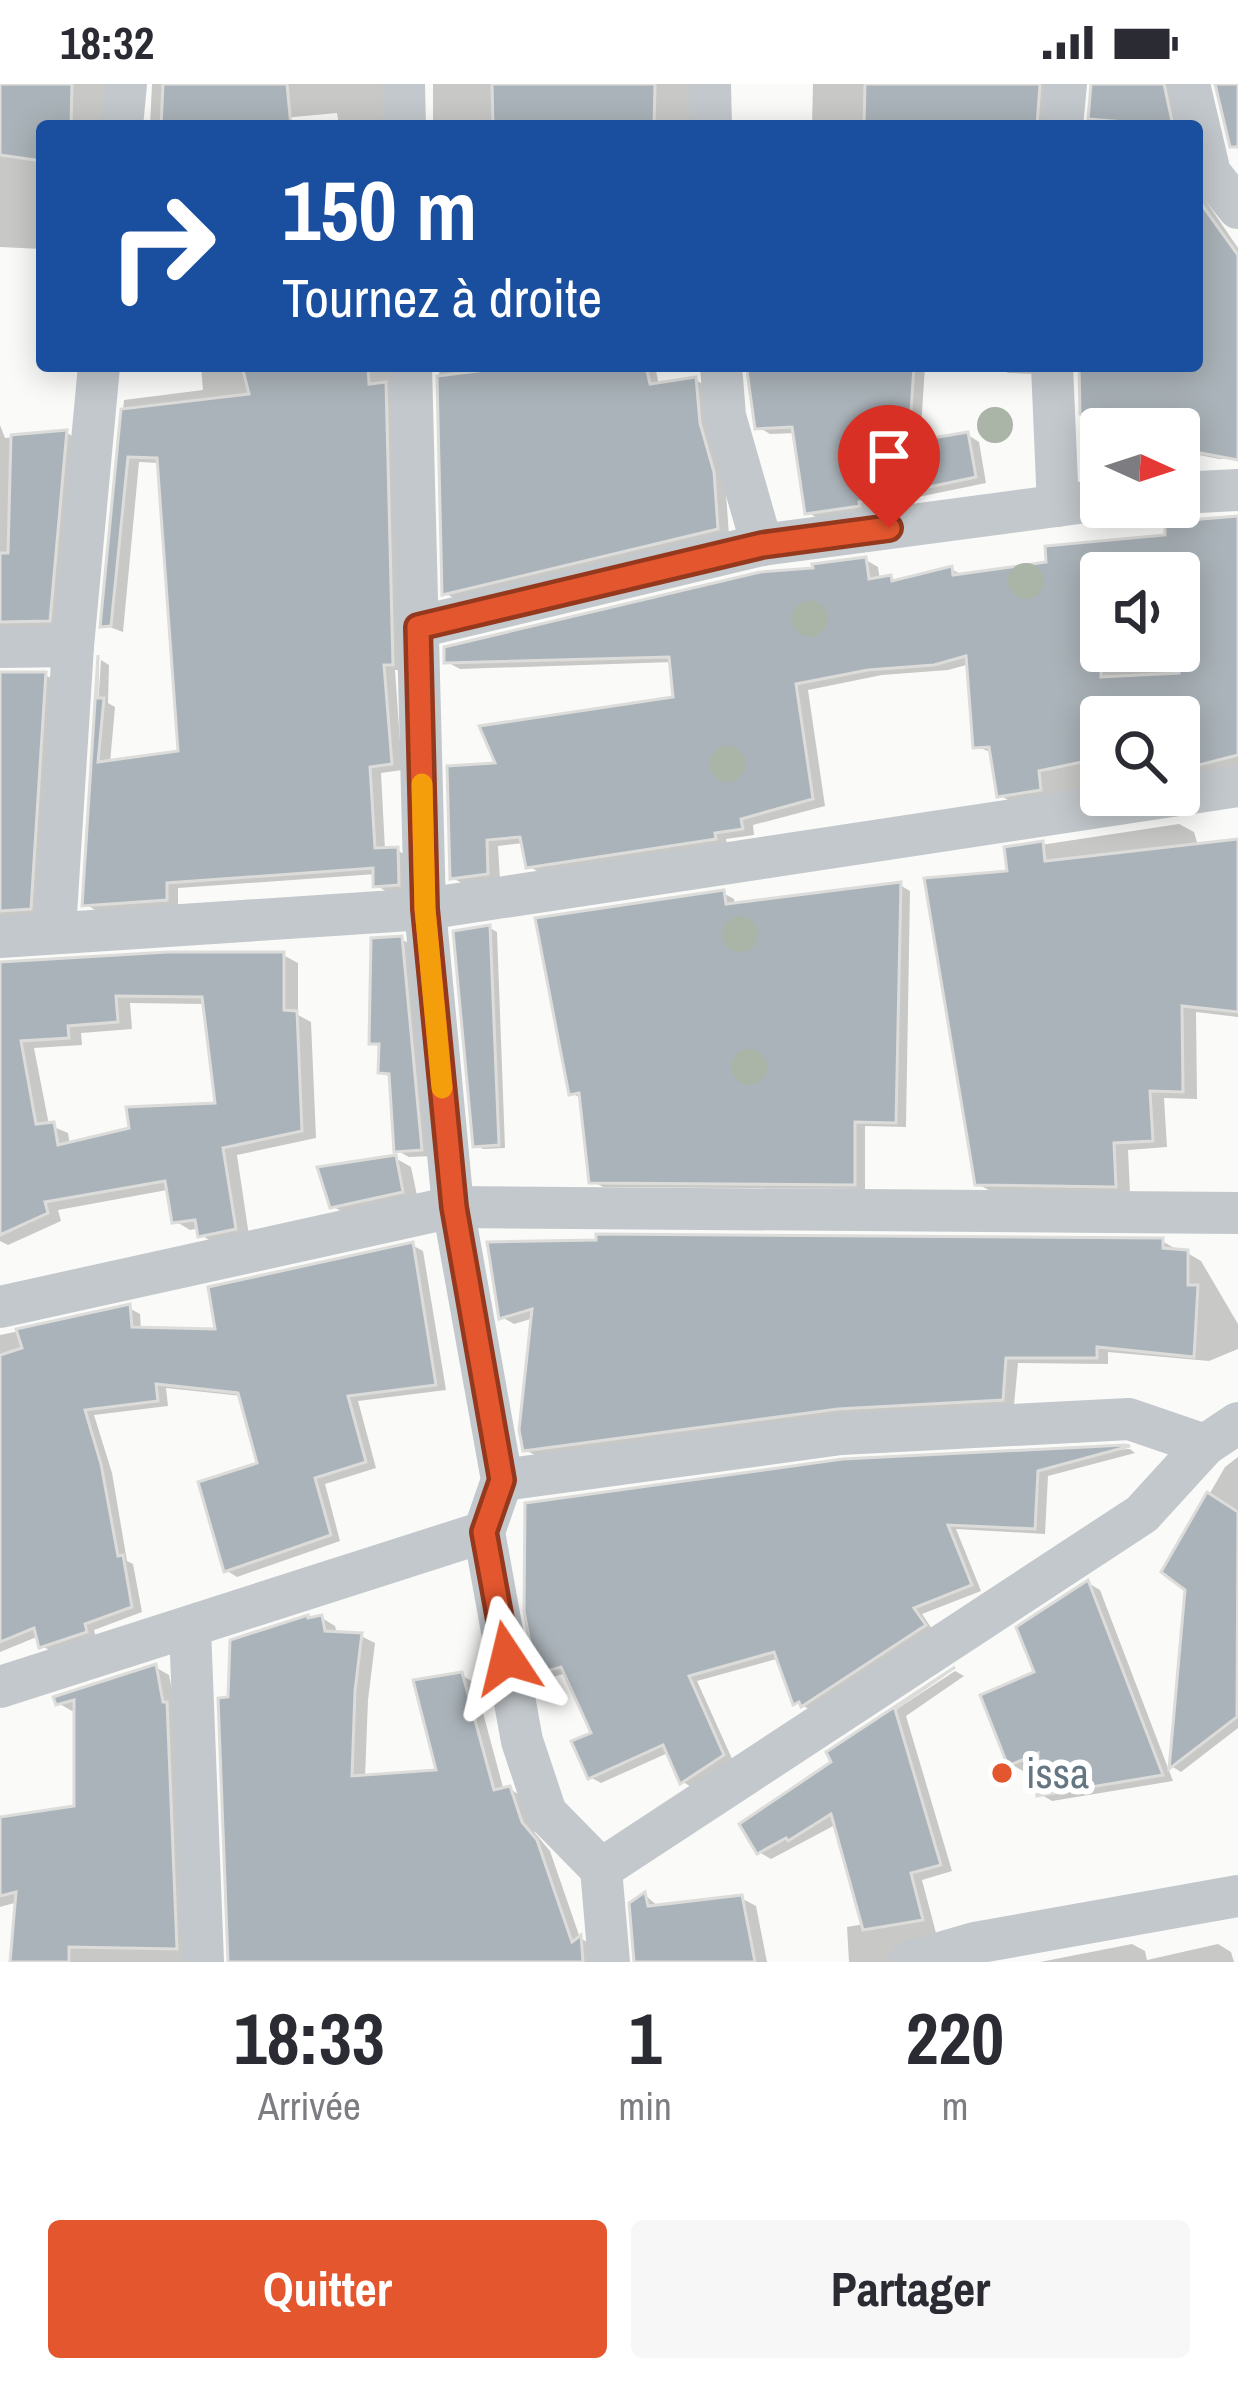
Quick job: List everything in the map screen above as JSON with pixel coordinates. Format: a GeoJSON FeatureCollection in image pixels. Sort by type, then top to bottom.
{"type":"FeatureCollection","features":[{"type":"Feature","properties":{"kind":"street"},"geometry":{"type":"LineString","coordinates":[[123,120],[126,84]]}},
{"type":"Feature","properties":{"kind":"street"},"geometry":{"type":"LineString","coordinates":[[404,84],[405,120]]}},
{"type":"Feature","properties":{"kind":"street"},"geometry":{"type":"LineString","coordinates":[[710,84],[711,120]]}},
{"type":"Feature","properties":{"kind":"street"},"geometry":{"type":"LineString","coordinates":[[1063,120],[1066,84]]}},
{"type":"Feature","properties":{"kind":"street"},"geometry":{"type":"LineString","coordinates":[[1189,84],[1197,120]]}},
{"type":"Feature","properties":{"kind":"street"},"geometry":{"type":"LineString","coordinates":[[1203,143],[1210,173],[1238,208]]}},
{"type":"Feature","properties":{"kind":"street"},"geometry":{"type":"LineString","coordinates":[[55,930],[73,646],[98,372]]}},
{"type":"Feature","properties":{"kind":"street"},"geometry":{"type":"LineString","coordinates":[[411,372],[425,909],[454,1207],[502,1480],[484,1532],[522,1742],[546,1814],[601,1869],[609,1962]]}},
{"type":"Feature","properties":{"kind":"street"},"geometry":{"type":"LineString","coordinates":[[721,372],[725,416],[762,545]]}},
{"type":"Feature","properties":{"kind":"street"},"geometry":{"type":"LineString","coordinates":[[1052,372],[1058,506]]}},
{"type":"Feature","properties":{"kind":"street"},"geometry":{"type":"LineString","coordinates":[[1200,492],[1238,490]]}},
{"type":"Feature","properties":{"kind":"street"},"geometry":{"type":"LineString","coordinates":[[418,627],[762,545],[1080,503]]}},
{"type":"Feature","properties":{"kind":"street"},"geometry":{"type":"LineString","coordinates":[[0,646],[73,646]]}},
{"type":"Feature","properties":{"kind":"street"},"geometry":{"type":"LineString","coordinates":[[1200,792],[1238,787]]}},
{"type":"Feature","properties":{"kind":"street"},"geometry":{"type":"LineString","coordinates":[[0,937],[425,909],[1080,810]]}},
{"type":"Feature","properties":{"kind":"street"},"geometry":{"type":"LineString","coordinates":[[0,1307],[454,1207],[1238,1213]]}},
{"type":"Feature","properties":{"kind":"street"},"geometry":{"type":"LineString","coordinates":[[502,1480],[841,1434],[1129,1419],[1221,1434]]}},
{"type":"Feature","properties":{"kind":"street"},"geometry":{"type":"LineString","coordinates":[[601,1869],[1142,1514],[1221,1434]]}},
{"type":"Feature","properties":{"kind":"street"},"geometry":{"type":"LineString","coordinates":[[0,1687],[484,1532]]}},
{"type":"Feature","properties":{"kind":"street"},"geometry":{"type":"LineString","coordinates":[[190,1628],[202,1962]]}},
{"type":"Feature","properties":{"kind":"street"},"geometry":{"type":"LineString","coordinates":[[909,1962],[976,1953],[1238,1896]]}},
{"type":"Feature","properties":{"kind":"building"},"geometry":{"type":"Polygon","coordinates":[[[0,84],[72,84],[71,120],[36,120],[36,160],[0,155],[0,84]]]}},
{"type":"Feature","properties":{"kind":"building"},"geometry":{"type":"Polygon","coordinates":[[[163,84],[287,84],[290,120],[161,120],[163,84]]]}},
{"type":"Feature","properties":{"kind":"building"},"geometry":{"type":"Polygon","coordinates":[[[492,84],[655,84],[654,120],[493,120],[492,84]]]}},
{"type":"Feature","properties":{"kind":"building"},"geometry":{"type":"Polygon","coordinates":[[[865,84],[1040,84],[1037,120],[864,120],[865,84]]]}},
{"type":"Feature","properties":{"kind":"building"},"geometry":{"type":"Polygon","coordinates":[[[1091,84],[1164,84],[1172,120],[1100,120],[1088,119],[1091,84]]]}},
{"type":"Feature","properties":{"kind":"building"},"geometry":{"type":"Polygon","coordinates":[[[1215,84],[1238,84],[1238,147],[1230,147],[1215,84]]]}},
{"type":"Feature","properties":{"kind":"building"},"geometry":{"type":"Polygon","coordinates":[[[1203,206],[1238,255],[1238,460],[1200,453],[1200,408],[1080,408],[1080,414],[1079,372],[1203,372],[1203,206]]]}},
{"type":"Feature","properties":{"kind":"building"},"geometry":{"type":"Polygon","coordinates":[[[244,372],[368,372],[369,384],[386,382],[393,665],[384,665],[392,764],[370,767],[375,848],[398,847],[399,885],[373,887],[373,868],[167,883],[167,900],[82,906],[98,655],[97,698],[104,698],[98,762],[178,751],[157,458],[128,457],[111,626],[100,627],[121,409],[249,394],[244,372]]]}},
{"type":"Feature","properties":{"kind":"building"},"geometry":{"type":"Polygon","coordinates":[[[647,372],[650,384],[696,377],[700,423],[714,472],[718,529],[442,595],[437,376],[647,372]]]}},
{"type":"Feature","properties":{"kind":"building"},"geometry":{"type":"Polygon","coordinates":[[[747,372],[914,372],[909,442],[968,432],[976,477],[859,502],[860,506],[805,514],[792,427],[755,429],[747,372]]]}},
{"type":"Feature","properties":{"kind":"building"},"geometry":{"type":"Polygon","coordinates":[[[67,430],[50,621],[0,622],[0,553],[8,553],[11,435],[67,430]]]}},
{"type":"Feature","properties":{"kind":"building"},"geometry":{"type":"Polygon","coordinates":[[[1238,516],[1238,755],[1200,765],[1200,696],[1080,696],[1080,762],[1039,771],[1041,790],[997,797],[989,747],[973,748],[966,656],[934,665],[868,670],[796,684],[813,799],[741,819],[743,829],[715,833],[716,839],[526,868],[520,837],[487,840],[488,874],[450,879],[447,766],[495,763],[479,726],[673,697],[669,657],[444,663],[444,647],[760,572],[866,557],[869,579],[891,575],[892,581],[952,566],[953,575],[1046,562],[1045,546],[1165,535],[1165,528],[1200,528],[1200,519],[1238,516]]]}},
{"type":"Feature","properties":{"kind":"building"},"geometry":{"type":"Polygon","coordinates":[[[0,672],[46,672],[31,909],[0,911],[0,672]]]}},
{"type":"Feature","properties":{"kind":"building"},"geometry":{"type":"Polygon","coordinates":[[[1238,839],[1238,1012],[1182,1006],[1183,1092],[1150,1091],[1153,1141],[1114,1143],[1116,1187],[975,1185],[924,878],[1007,871],[1004,847],[1043,841],[1045,861],[1238,839]]]}},
{"type":"Feature","properties":{"kind":"building"},"geometry":{"type":"Polygon","coordinates":[[[901,882],[896,1123],[855,1122],[855,1185],[589,1183],[579,1093],[569,1095],[535,918],[724,890],[726,904],[901,882]]]}},
{"type":"Feature","properties":{"kind":"building"},"geometry":{"type":"Polygon","coordinates":[[[490,925],[499,1145],[473,1147],[453,931],[490,925]]]}},
{"type":"Feature","properties":{"kind":"building"},"geometry":{"type":"Polygon","coordinates":[[[402,936],[422,1150],[394,1152],[389,1074],[378,1073],[379,1044],[369,1044],[371,938],[402,936]]]}},
{"type":"Feature","properties":{"kind":"building"},"geometry":{"type":"Polygon","coordinates":[[[168,952],[284,952],[284,1010],[297,1011],[302,1131],[223,1148],[236,1229],[198,1237],[195,1220],[172,1223],[165,1181],[45,1202],[48,1213],[0,1235],[0,962],[168,952]],[[116,996],[118,1022],[68,1026],[69,1038],[21,1041],[36,1124],[54,1122],[58,1145],[129,1128],[126,1107],[215,1103],[202,997],[116,996]]]}},
{"type":"Feature","properties":{"kind":"building"},"geometry":{"type":"Polygon","coordinates":[[[396,1155],[403,1192],[330,1208],[317,1167],[396,1155]]]}},
{"type":"Feature","properties":{"kind":"building"},"geometry":{"type":"Polygon","coordinates":[[[596,1234],[1163,1238],[1163,1248],[1188,1250],[1188,1285],[1198,1285],[1194,1357],[1097,1347],[1097,1358],[1006,1358],[1003,1400],[838,1409],[523,1451],[519,1430],[532,1309],[499,1319],[487,1242],[596,1240],[596,1234]]]}},
{"type":"Feature","properties":{"kind":"building"},"geometry":{"type":"Polygon","coordinates":[[[413,1242],[436,1385],[348,1396],[366,1462],[315,1478],[331,1535],[224,1572],[198,1482],[257,1463],[238,1393],[156,1384],[158,1401],[85,1410],[132,1607],[85,1624],[87,1632],[39,1648],[34,1628],[0,1642],[0,1355],[22,1348],[16,1329],[130,1304],[132,1327],[215,1329],[208,1287],[413,1242]]]}},
{"type":"Feature","properties":{"kind":"building"},"geometry":{"type":"Polygon","coordinates":[[[1130,1446],[1038,1471],[1035,1529],[948,1525],[972,1585],[914,1608],[926,1625],[801,1707],[799,1702],[793,1705],[774,1652],[689,1676],[724,1755],[680,1784],[663,1745],[588,1779],[571,1741],[591,1733],[561,1667],[536,1674],[524,1611],[525,1503],[843,1459],[1130,1446]]]}},
{"type":"Feature","properties":{"kind":"building"},"geometry":{"type":"Polygon","coordinates":[[[1207,1492],[1238,1512],[1237,1717],[1169,1769],[1185,1590],[1161,1572],[1207,1492]]]}},
{"type":"Feature","properties":{"kind":"building"},"geometry":{"type":"Polygon","coordinates":[[[1088,1580],[1163,1775],[1037,1796],[1038,1753],[1008,1766],[980,1695],[1034,1672],[1016,1627],[1088,1580]]]}},
{"type":"Feature","properties":{"kind":"building"},"geometry":{"type":"Polygon","coordinates":[[[308,1615],[322,1615],[325,1631],[362,1633],[352,1776],[436,1770],[413,1680],[462,1672],[494,1790],[510,1786],[522,1822],[537,1840],[572,1942],[581,1935],[583,1962],[228,1962],[218,1698],[228,1697],[230,1640],[308,1615]]]}},
{"type":"Feature","properties":{"kind":"building"},"geometry":{"type":"Polygon","coordinates":[[[156,1664],[163,1702],[167,1702],[177,1949],[69,1947],[69,1962],[10,1962],[16,1892],[0,1896],[0,1817],[74,1806],[74,1700],[56,1705],[53,1697],[156,1664]]]}},
{"type":"Feature","properties":{"kind":"building"},"geometry":{"type":"Polygon","coordinates":[[[955,1667],[895,1709],[941,1865],[911,1873],[923,1920],[863,1930],[831,1814],[757,1854],[739,1824],[831,1762],[826,1752],[955,1667]]]}},
{"type":"Feature","properties":{"kind":"building"},"geometry":{"type":"Polygon","coordinates":[[[645,1892],[648,1906],[742,1895],[755,1962],[634,1962],[629,1903],[645,1892]]]}},
{"type":"Feature","properties":{"kind":"slow traffic"},"geometry":{"type":"LineString","coordinates":[[422,784],[425,909],[442,1088]]}},
{"type":"Feature","properties":{"kind":"place","name":"issa"},"geometry":{"type":"Point","coordinates":[1002,1773]}},
{"type":"Feature","properties":{"kind":"route"},"geometry":{"type":"LineString","coordinates":[[507,1658],[484,1532],[502,1480],[454,1207],[425,909],[418,627],[762,545],[889,528]]}}]}
